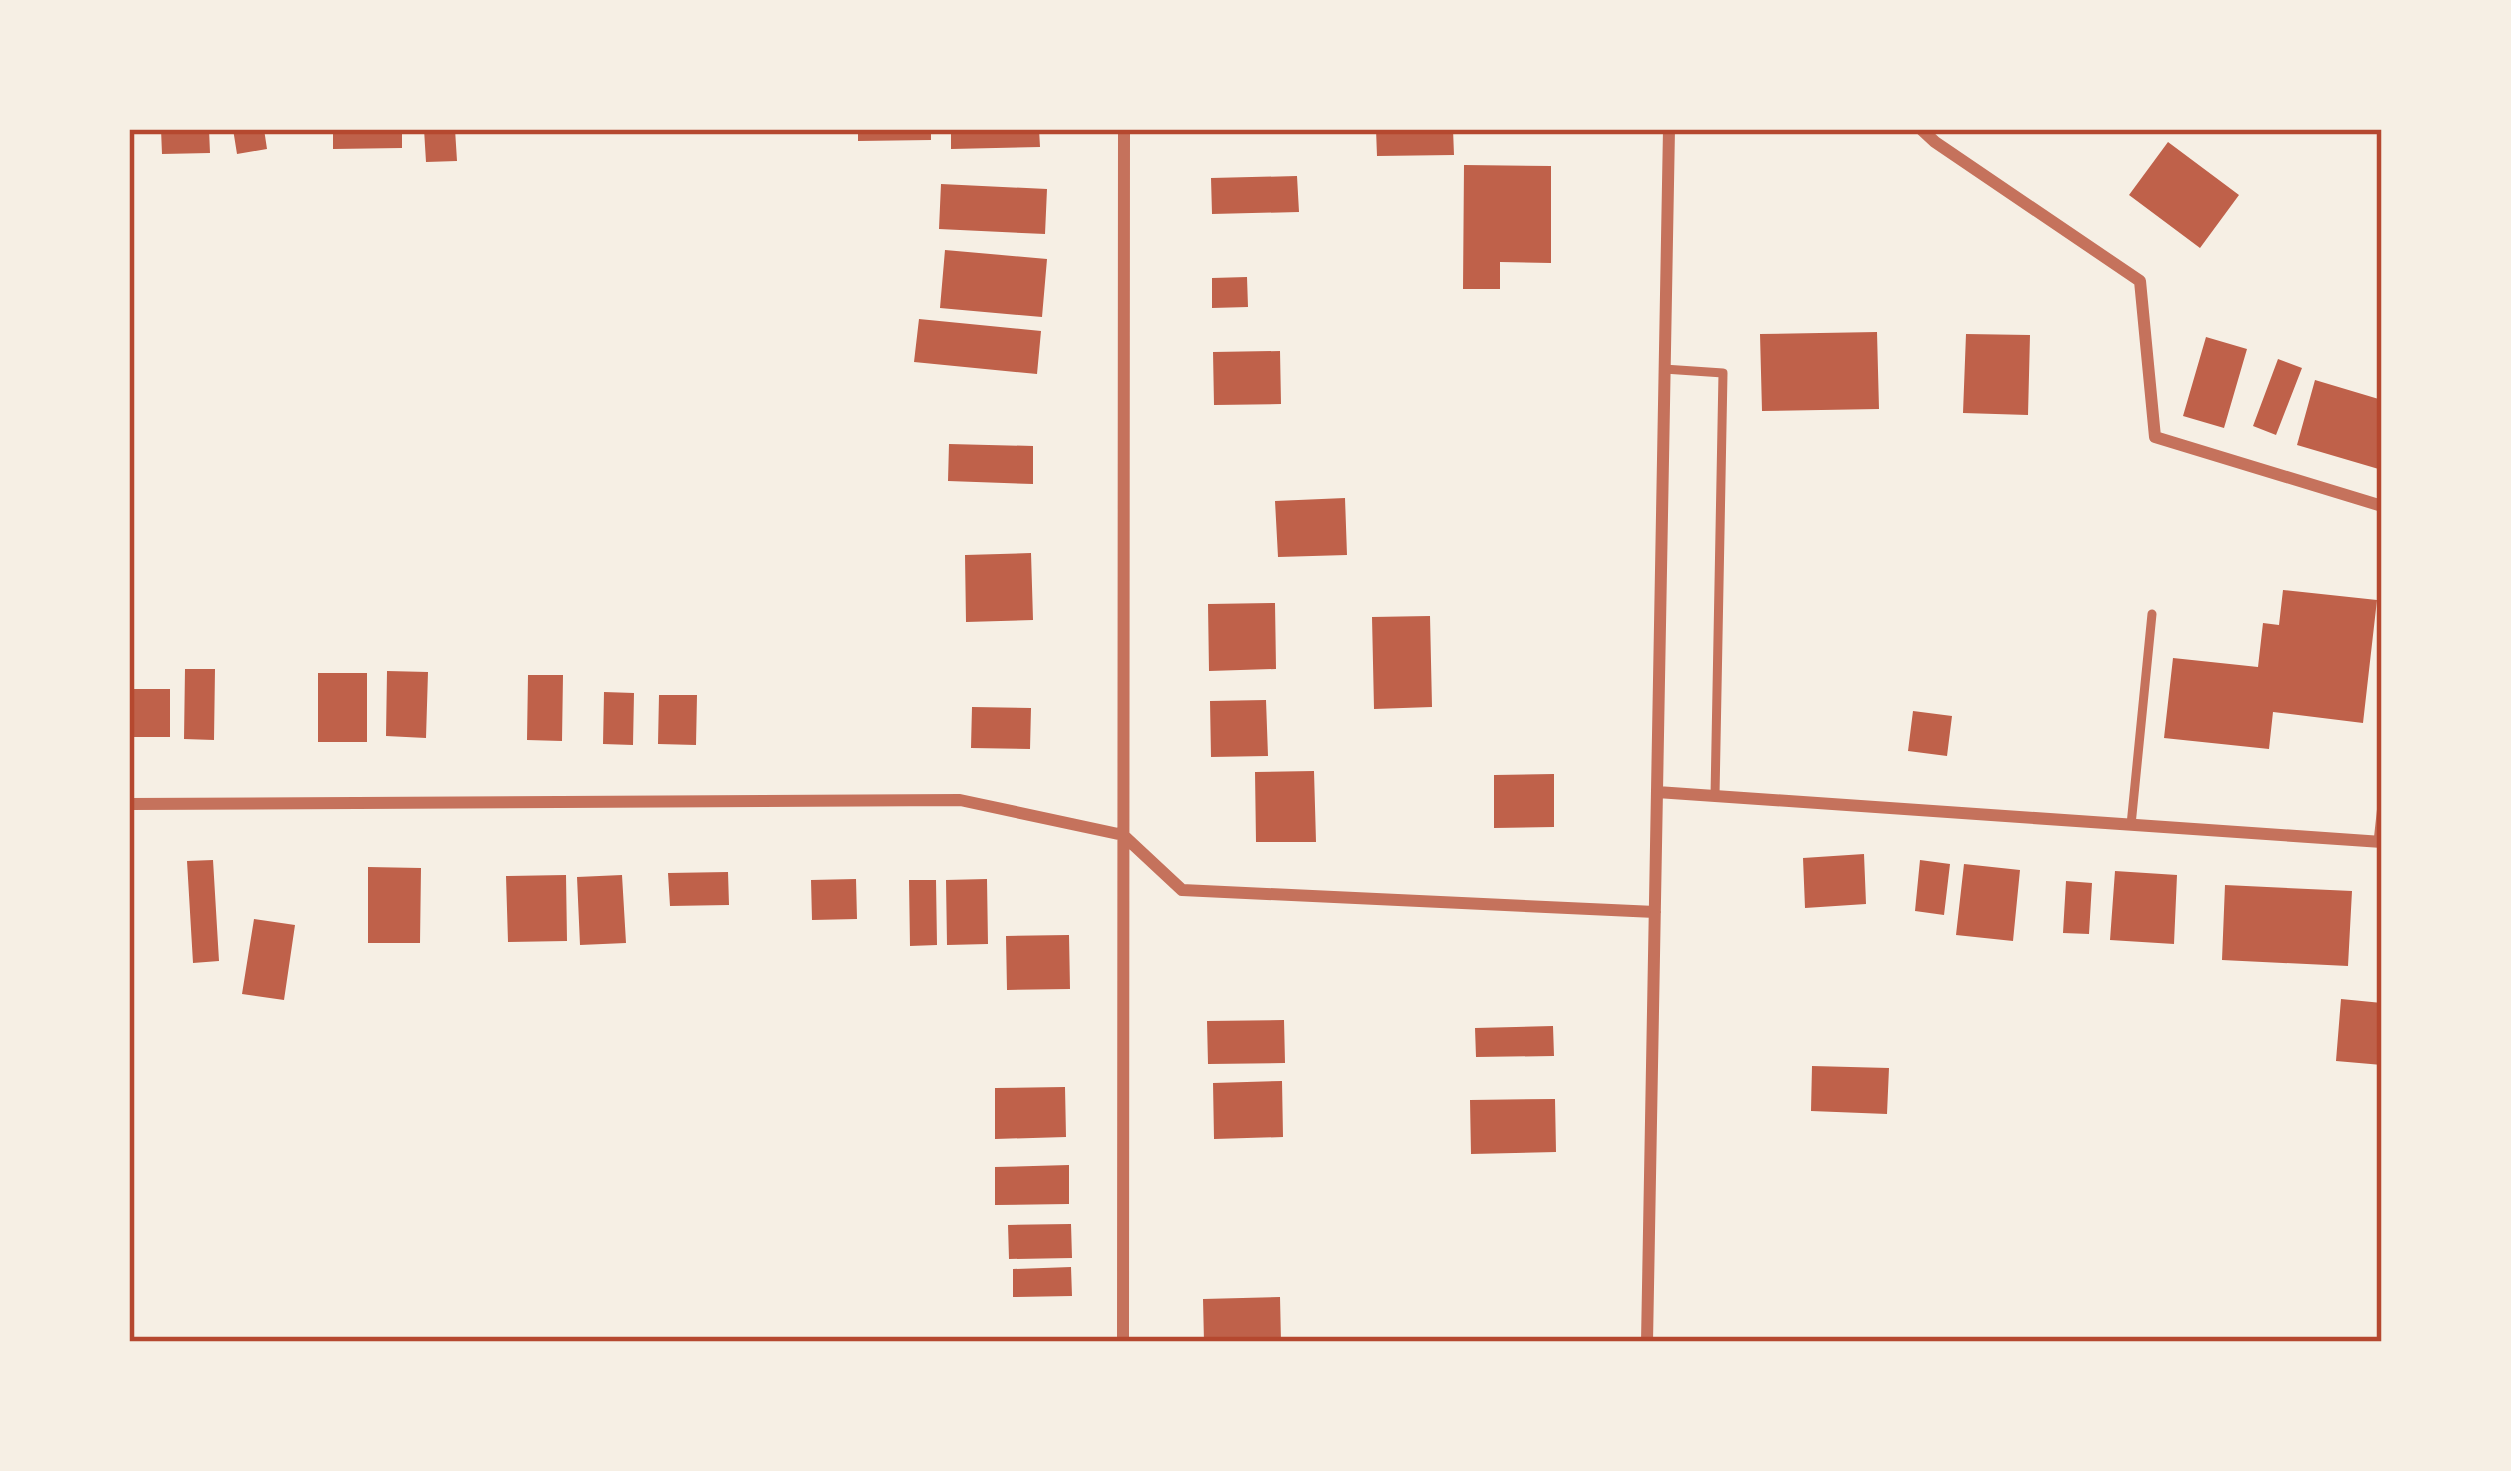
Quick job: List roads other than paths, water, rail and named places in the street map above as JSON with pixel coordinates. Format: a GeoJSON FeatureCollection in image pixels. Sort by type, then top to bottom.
{"type":"FeatureCollection","features":[{"type":"Feature","properties":{"kind":"street"},"geometry":{"type":"LineString","coordinates":[[1123,1342],[1124,129]]}},
{"type":"Feature","properties":{"kind":"street"},"geometry":{"type":"LineString","coordinates":[[1647,1342],[1669,129]]}},
{"type":"Feature","properties":{"kind":"street"},"geometry":{"type":"LineString","coordinates":[[1922,129],[2140,281],[2155,437],[2382,506]]}},
{"type":"Feature","properties":{"kind":"street"},"geometry":{"type":"LineString","coordinates":[[1657,792],[2380,842]]}},
{"type":"Feature","properties":{"kind":"street"},"geometry":{"type":"LineString","coordinates":[[129,804],[960,800],[1123,835],[1182,890],[1655,912]]}},
{"type":"Feature","properties":{"kind":"lane"},"geometry":{"type":"LineString","coordinates":[[1664,369],[1723,373],[1715,796]]}},
{"type":"Feature","properties":{"kind":"lane"},"geometry":{"type":"LineString","coordinates":[[2132,825],[2152,614]]}},
{"type":"Feature","properties":{"kind":"lane"},"geometry":{"type":"LineString","coordinates":[[2380,842],[2382,805]]}}]}
